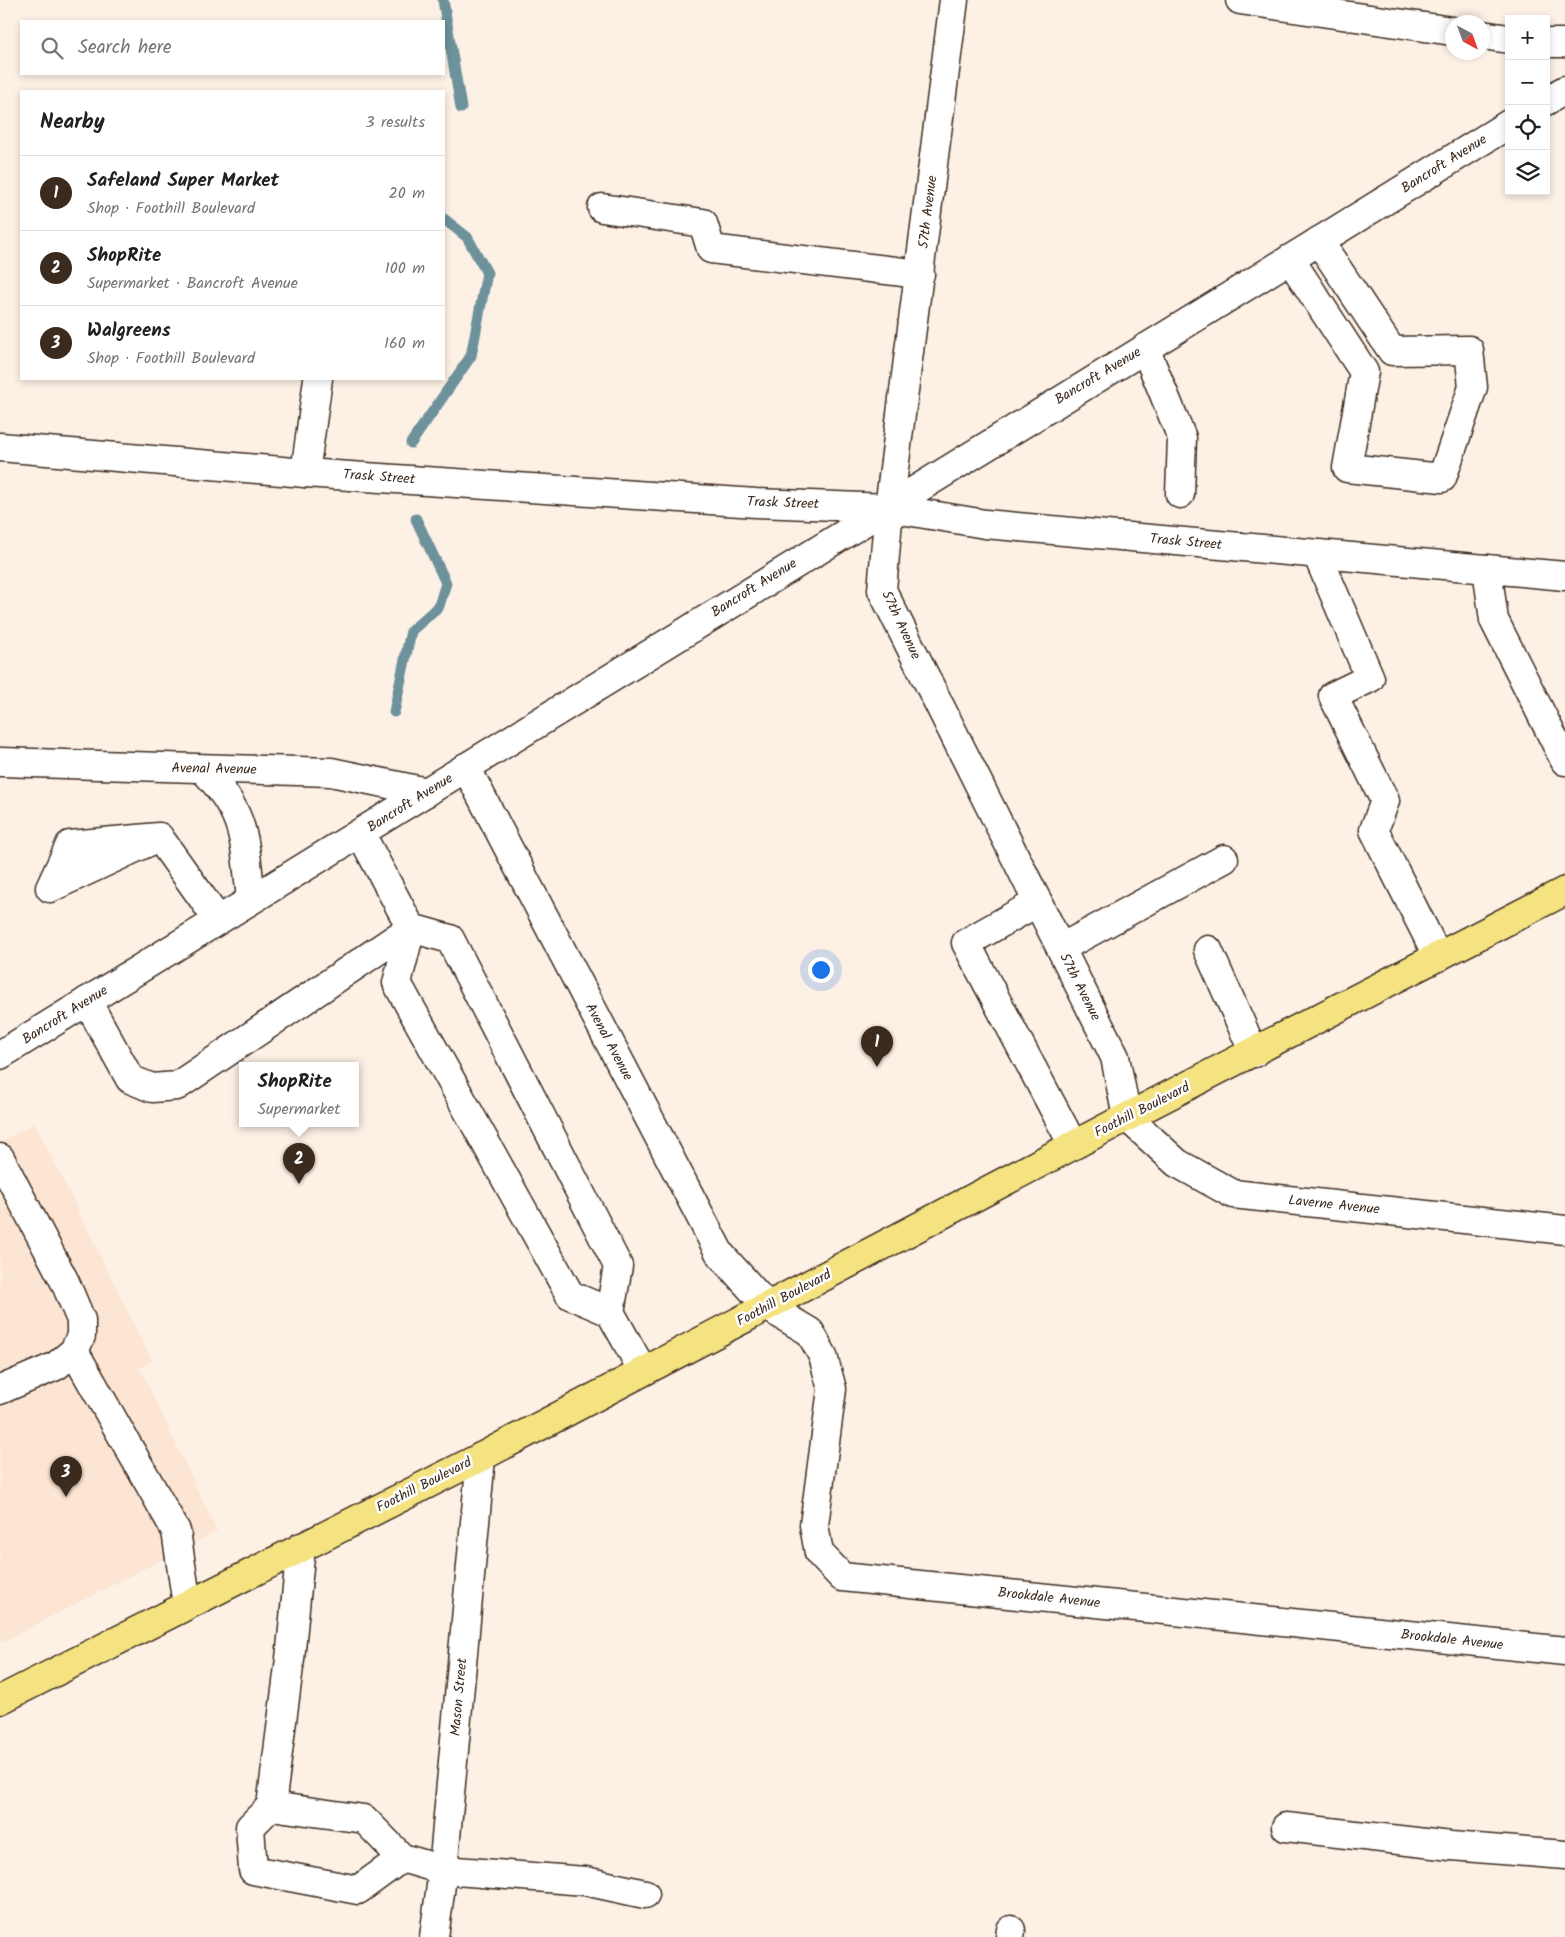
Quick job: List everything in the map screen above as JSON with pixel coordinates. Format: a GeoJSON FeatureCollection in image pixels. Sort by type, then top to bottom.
{"type":"FeatureCollection","features":[{"type":"Feature","properties":{"kind":"main road","name":"Foothill Boulevard"},"geometry":{"type":"LineString","coordinates":[[0,1700],[481,1456],[1127,1117],[1565,891]]}},
{"type":"Feature","properties":{"kind":"street","name":"57th Avenue"},"geometry":{"type":"LineString","coordinates":[[954,0],[889,508],[882,590],[1115,1057],[1127,1117]]}},
{"type":"Feature","properties":{"kind":"street"},"geometry":{"type":"LineString","coordinates":[[1240,0],[1445,30]]}},
{"type":"Feature","properties":{"kind":"street"},"geometry":{"type":"LineString","coordinates":[[1490,36],[1505,38]]}},
{"type":"Feature","properties":{"kind":"street"},"geometry":{"type":"LineString","coordinates":[[1550,43],[1565,42]]}},
{"type":"Feature","properties":{"kind":"street"},"geometry":{"type":"LineString","coordinates":[[1550,99],[1565,90]]}},
{"type":"Feature","properties":{"kind":"street","name":"Bancroft Avenue"},"geometry":{"type":"LineString","coordinates":[[0,1055],[251,899],[361,834],[779,572],[889,508],[1144,348],[1505,126]]}},
{"type":"Feature","properties":{"kind":"street"},"geometry":{"type":"LineString","coordinates":[[602,208],[703,223],[711,249],[920,274]]}},
{"type":"Feature","properties":{"kind":"street"},"geometry":{"type":"LineString","coordinates":[[1290,259],[1364,372],[1347,468],[1442,478],[1473,387],[1469,350],[1392,351],[1319,241]]}},
{"type":"Feature","properties":{"kind":"street"},"geometry":{"type":"LineString","coordinates":[[1144,348],[1182,438],[1180,494]]}},
{"type":"Feature","properties":{"kind":"street"},"geometry":{"type":"LineString","coordinates":[[305,473],[318,380]]}},
{"type":"Feature","properties":{"kind":"street","name":"Trask Street"},"geometry":{"type":"LineString","coordinates":[[0,447],[305,473],[756,503],[889,508],[985,524],[1565,576]]}},
{"type":"Feature","properties":{"kind":"street"},"geometry":{"type":"LineString","coordinates":[[1317,554],[1370,678],[1333,696],[1385,801],[1374,830],[1438,957]]}},
{"type":"Feature","properties":{"kind":"street"},"geometry":{"type":"LineString","coordinates":[[1487,569],[1494,620],[1565,762]]}},
{"type":"Feature","properties":{"kind":"street","name":"Avenal Avenue"},"geometry":{"type":"LineString","coordinates":[[0,762],[203,770],[331,772],[427,792]]}},
{"type":"Feature","properties":{"kind":"street","name":"Avenal Avenue"},"geometry":{"type":"LineString","coordinates":[[466,767],[720,1254],[768,1306]]}},
{"type":"Feature","properties":{"kind":"street"},"geometry":{"type":"LineString","coordinates":[[203,770],[222,789],[236,812],[244,834],[251,899]]}},
{"type":"Feature","properties":{"kind":"street"},"geometry":{"type":"LineString","coordinates":[[361,834],[411,928],[397,983],[570,1295],[610,1312],[643,1371]]}},
{"type":"Feature","properties":{"kind":"street"},"geometry":{"type":"LineString","coordinates":[[158,837],[218,920]]}},
{"type":"Feature","properties":{"kind":"street"},"geometry":{"type":"LineString","coordinates":[[1061,948],[1224,859]]}},
{"type":"Feature","properties":{"kind":"street"},"geometry":{"type":"LineString","coordinates":[[1038,902],[966,943],[1074,1145]]}},
{"type":"Feature","properties":{"kind":"street"},"geometry":{"type":"LineString","coordinates":[[87,1001],[130,1079],[152,1088],[177,1086],[411,928],[450,939],[618,1266],[610,1312]]}},
{"type":"Feature","properties":{"kind":"street"},"geometry":{"type":"LineString","coordinates":[[1208,950],[1254,1053]]}},
{"type":"Feature","properties":{"kind":"street","name":"Laverne Avenue"},"geometry":{"type":"LineString","coordinates":[[1127,1117],[1177,1163],[1233,1194],[1565,1230]]}},
{"type":"Feature","properties":{"kind":"street"},"geometry":{"type":"LineString","coordinates":[[0,1158],[65,1282],[81,1320],[81,1336],[74,1350],[56,1366],[0,1390]]}},
{"type":"Feature","properties":{"kind":"street","name":"Brookdale Avenue"},"geometry":{"type":"LineString","coordinates":[[768,1306],[810,1332],[824,1356],[832,1389],[814,1525],[819,1553],[842,1577],[1565,1651]]}},
{"type":"Feature","properties":{"kind":"street"},"geometry":{"type":"LineString","coordinates":[[74,1350],[176,1531],[187,1604]]}},
{"type":"Feature","properties":{"kind":"street","name":"Mason Street"},"geometry":{"type":"LineString","coordinates":[[434,1937],[443,1870],[481,1456]]}},
{"type":"Feature","properties":{"kind":"street"},"geometry":{"type":"LineString","coordinates":[[300,1547],[290,1659],[271,1806],[250,1827],[253,1870],[358,1890],[402,1858]]}},
{"type":"Feature","properties":{"kind":"street"},"geometry":{"type":"LineString","coordinates":[[271,1806],[364,1819],[402,1858],[443,1870],[585,1881],[645,1894]]}},
{"type":"Feature","properties":{"kind":"street"},"geometry":{"type":"LineString","coordinates":[[1286,1827],[1451,1846],[1565,1855]]}},
{"type":"Feature","properties":{"kind":"shaded area"},"geometry":{"type":"Polygon","coordinates":[[[35,1123],[152,1361],[140,1368],[217,1531],[0,1643],[0,1143],[35,1123]]]}},
{"type":"Feature","properties":{"kind":"waterway"},"geometry":{"type":"LineString","coordinates":[[443,0],[461,108]]}},
{"type":"Feature","properties":{"kind":"waterway"},"geometry":{"type":"LineString","coordinates":[[411,443],[471,356],[487,273],[467,237],[445,220]]}},
{"type":"Feature","properties":{"kind":"waterway"},"geometry":{"type":"LineString","coordinates":[[394,712],[411,631],[439,606],[446,583],[416,519]]}},
{"type":"Feature","properties":{"kind":"place","name":"Safeland Super Market"},"geometry":{"type":"Point","coordinates":[877,1067]}},
{"type":"Feature","properties":{"kind":"place","name":"ShopRite"},"geometry":{"type":"Point","coordinates":[299,1184]}},
{"type":"Feature","properties":{"kind":"place","name":"Walgreens"},"geometry":{"type":"Point","coordinates":[66,1497]}}]}
